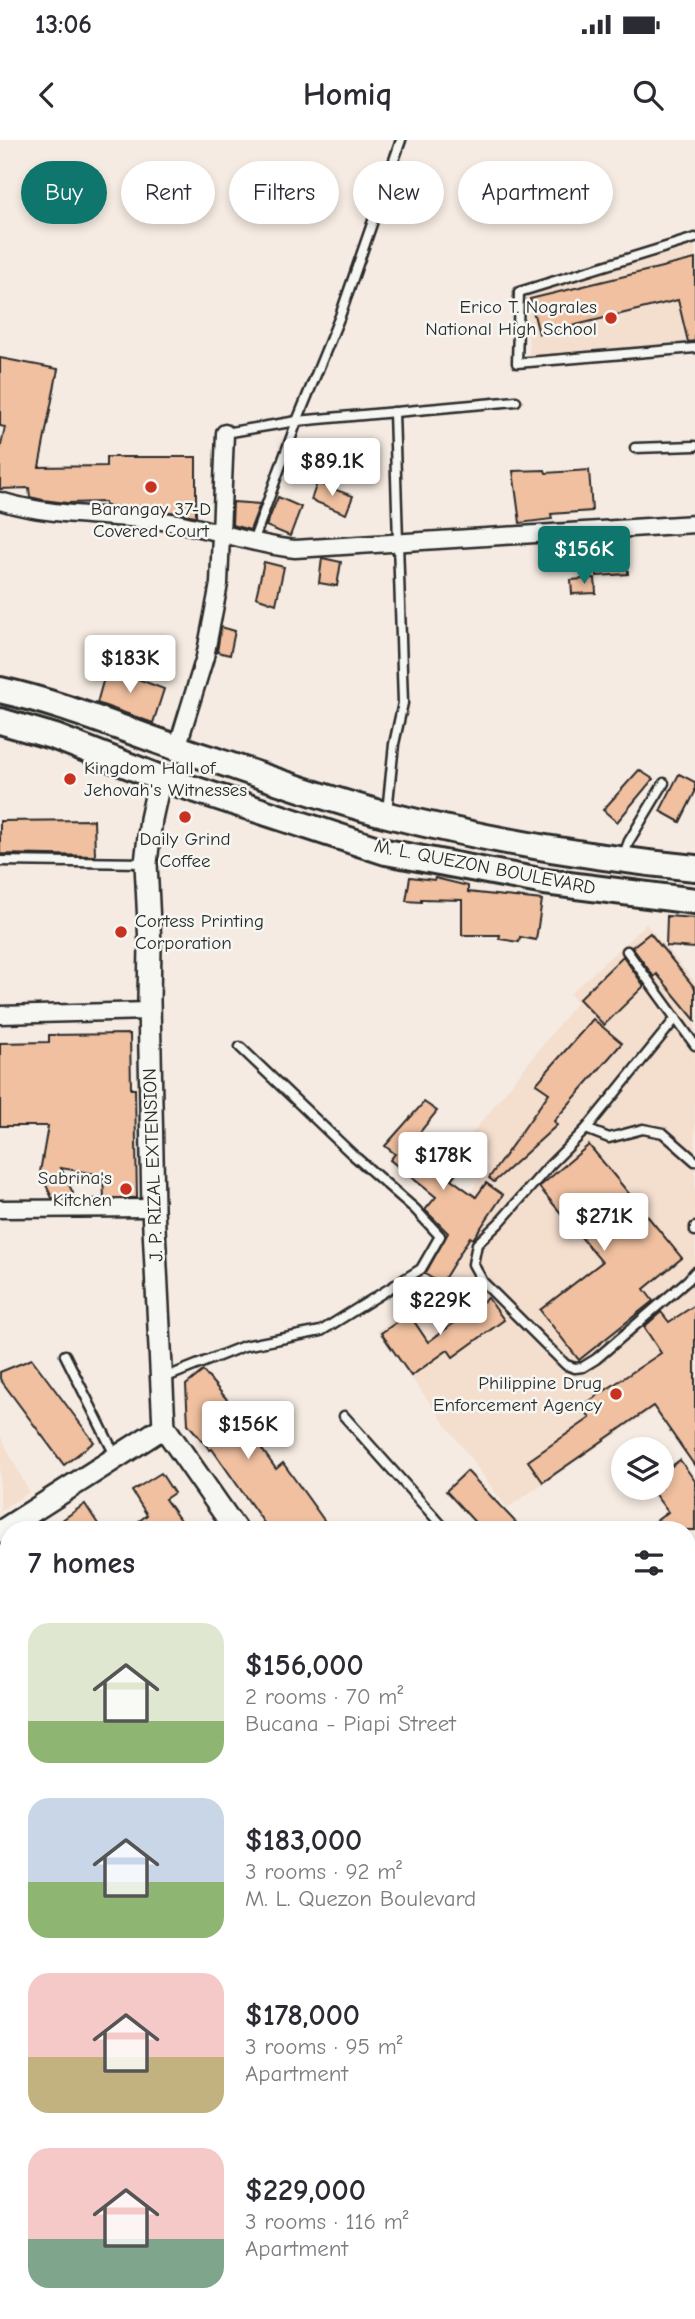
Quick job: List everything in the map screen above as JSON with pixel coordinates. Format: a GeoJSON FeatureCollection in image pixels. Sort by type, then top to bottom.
{"type":"FeatureCollection","features":[{"type":"Feature","properties":{"kind":"main road","name":"M. L. QUEZON BOULEVARD"},"geometry":{"type":"LineString","coordinates":[[0,690],[45,700],[177,748],[386,815],[506,841],[622,861],[695,868]]}},
{"type":"Feature","properties":{"kind":"main road","name":"M. L. QUEZON BOULEVARD"},"geometry":{"type":"LineString","coordinates":[[0,721],[55,737],[160,778],[386,852],[545,882],[695,901]]}},
{"type":"Feature","properties":{"kind":"street"},"geometry":{"type":"LineString","coordinates":[[177,748],[205,657],[219,584],[226,433]]}},
{"type":"Feature","properties":{"kind":"street"},"geometry":{"type":"LineString","coordinates":[[0,501],[40,510],[175,523],[207,529],[223,536],[295,549],[695,524]]}},
{"type":"Feature","properties":{"kind":"street","name":"J. P. RIZAL EXTENSION"},"geometry":{"type":"LineString","coordinates":[[160,778],[151,819],[146,863],[150,945],[153,1208],[164,1427]]}},
{"type":"Feature","properties":{"kind":"street"},"geometry":{"type":"LineString","coordinates":[[0,1015],[149,1011]]}},
{"type":"Feature","properties":{"kind":"street"},"geometry":{"type":"LineString","coordinates":[[0,1209],[153,1208]]}},
{"type":"Feature","properties":{"kind":"street"},"geometry":{"type":"LineString","coordinates":[[12,1521],[164,1427],[230,1521]]}},
{"type":"Feature","properties":{"kind":"lane"},"geometry":{"type":"LineString","coordinates":[[253,542],[297,421],[340,316],[401,140]]}},
{"type":"Feature","properties":{"kind":"lane"},"geometry":{"type":"LineString","coordinates":[[695,238],[519,292],[517,363],[695,348]]}},
{"type":"Feature","properties":{"kind":"lane"},"geometry":{"type":"LineString","coordinates":[[226,433],[297,421],[516,401]]}},
{"type":"Feature","properties":{"kind":"lane"},"geometry":{"type":"LineString","coordinates":[[386,815],[394,744],[403,703],[394,412]]}},
{"type":"Feature","properties":{"kind":"lane"},"geometry":{"type":"LineString","coordinates":[[635,448],[695,446]]}},
{"type":"Feature","properties":{"kind":"lane"},"geometry":{"type":"LineString","coordinates":[[622,861],[629,841],[664,783]]}},
{"type":"Feature","properties":{"kind":"lane"},"geometry":{"type":"LineString","coordinates":[[0,861],[146,863]]}},
{"type":"Feature","properties":{"kind":"lane"},"geometry":{"type":"LineString","coordinates":[[627,951],[695,1045]]}},
{"type":"Feature","properties":{"kind":"lane"},"geometry":{"type":"LineString","coordinates":[[676,1018],[586,1129],[477,1244],[473,1264],[484,1282],[558,1359],[575,1368],[583,1367],[596,1359],[695,1272]]}},
{"type":"Feature","properties":{"kind":"lane"},"geometry":{"type":"LineString","coordinates":[[163,1378],[244,1346],[321,1331],[421,1269],[440,1236],[415,1209],[352,1154],[240,1047]]}},
{"type":"Feature","properties":{"kind":"lane"},"geometry":{"type":"LineString","coordinates":[[586,1129],[609,1138],[643,1129],[663,1133],[695,1161]]}},
{"type":"Feature","properties":{"kind":"lane"},"geometry":{"type":"LineString","coordinates":[[65,1354],[116,1457]]}},
{"type":"Feature","properties":{"kind":"lane"},"geometry":{"type":"LineString","coordinates":[[344,1416],[438,1521]]}},
{"type":"Feature","properties":{"kind":"shaded area","name":"Erico T. Nograles National High School"},"geometry":{"type":"Polygon","coordinates":[[[695,244],[695,341],[530,358],[525,296],[695,244]]]}},
{"type":"Feature","properties":{"kind":"shaded area"},"geometry":{"type":"Polygon","coordinates":[[[646,924],[695,982],[695,1381],[507,1508],[377,1331],[442,1285],[470,1240],[451,1228],[488,1163],[467,1140],[577,1002],[570,994],[646,924]]]}},
{"type":"Feature","properties":{"kind":"shaded area"},"geometry":{"type":"Polygon","coordinates":[[[0,1435],[29,1492],[0,1511],[0,1435]]]}},
{"type":"Feature","properties":{"kind":"building"},"geometry":{"type":"Polygon","coordinates":[[[695,259],[695,341],[688,342],[678,300],[539,334],[530,299],[695,259]]]}},
{"type":"Feature","properties":{"kind":"building"},"geometry":{"type":"Polygon","coordinates":[[[0,358],[58,369],[39,467],[106,466],[106,457],[196,457],[196,516],[105,506],[105,502],[67,503],[43,500],[30,497],[29,488],[0,489],[0,450],[5,427],[0,426],[0,358]]]}},
{"type":"Feature","properties":{"kind":"building"},"geometry":{"type":"Polygon","coordinates":[[[545,470],[546,473],[589,470],[592,511],[551,514],[552,519],[520,523],[513,471],[545,470]]]}},
{"type":"Feature","properties":{"kind":"building"},"geometry":{"type":"Polygon","coordinates":[[[317,483],[353,496],[346,514],[311,500],[317,483]]]}},
{"type":"Feature","properties":{"kind":"building"},"geometry":{"type":"Polygon","coordinates":[[[278,497],[301,507],[290,536],[266,526],[278,497]]]}},
{"type":"Feature","properties":{"kind":"building"},"geometry":{"type":"Polygon","coordinates":[[[233,502],[260,504],[250,530],[232,525],[233,502]]]}},
{"type":"Feature","properties":{"kind":"building"},"geometry":{"type":"Polygon","coordinates":[[[626,543],[628,574],[597,576],[594,545],[626,543]]]}},
{"type":"Feature","properties":{"kind":"building"},"geometry":{"type":"Polygon","coordinates":[[[322,558],[341,562],[337,586],[319,583],[322,558]]]}},
{"type":"Feature","properties":{"kind":"building"},"geometry":{"type":"Polygon","coordinates":[[[264,562],[284,567],[276,604],[256,597],[264,562]]]}},
{"type":"Feature","properties":{"kind":"building"},"geometry":{"type":"Polygon","coordinates":[[[595,578],[596,593],[572,594],[571,580],[595,578]]]}},
{"type":"Feature","properties":{"kind":"building"},"geometry":{"type":"Polygon","coordinates":[[[221,627],[235,631],[230,655],[217,652],[221,627]]]}},
{"type":"Feature","properties":{"kind":"building"},"geometry":{"type":"Polygon","coordinates":[[[107,667],[164,689],[153,723],[97,703],[107,667]]]}},
{"type":"Feature","properties":{"kind":"building"},"geometry":{"type":"Polygon","coordinates":[[[639,770],[653,779],[617,822],[603,810],[639,770]]]}},
{"type":"Feature","properties":{"kind":"building"},"geometry":{"type":"Polygon","coordinates":[[[679,774],[695,782],[695,792],[680,822],[660,811],[679,774]]]}},
{"type":"Feature","properties":{"kind":"building"},"geometry":{"type":"Polygon","coordinates":[[[94,820],[95,856],[0,854],[0,821],[94,820]]]}},
{"type":"Feature","properties":{"kind":"building"},"geometry":{"type":"Polygon","coordinates":[[[410,877],[435,878],[468,886],[468,892],[542,900],[536,940],[520,937],[519,942],[499,939],[500,935],[462,935],[462,900],[406,901],[410,877]]]}},
{"type":"Feature","properties":{"kind":"building"},"geometry":{"type":"Polygon","coordinates":[[[667,916],[695,918],[695,948],[666,946],[667,916]]]}},
{"type":"Feature","properties":{"kind":"building"},"geometry":{"type":"Polygon","coordinates":[[[650,933],[695,988],[695,1020],[657,974],[654,977],[632,947],[650,933]]]}},
{"type":"Feature","properties":{"kind":"building"},"geometry":{"type":"Polygon","coordinates":[[[623,956],[644,986],[604,1025],[579,999],[623,956]]]}},
{"type":"Feature","properties":{"kind":"building"},"geometry":{"type":"Polygon","coordinates":[[[593,1019],[622,1043],[554,1121],[557,1125],[494,1182],[489,1178],[549,1093],[536,1084],[593,1019]]]}},
{"type":"Feature","properties":{"kind":"building"},"geometry":{"type":"Polygon","coordinates":[[[130,1034],[131,1089],[135,1089],[137,1198],[104,1198],[103,1175],[61,1168],[73,1193],[52,1198],[40,1172],[48,1126],[0,1126],[0,1043],[49,1042],[49,1035],[130,1034]]]}},
{"type":"Feature","properties":{"kind":"building"},"geometry":{"type":"Polygon","coordinates":[[[424,1102],[437,1111],[412,1142],[440,1164],[451,1148],[466,1161],[451,1179],[476,1197],[486,1183],[503,1195],[473,1239],[470,1237],[441,1284],[425,1274],[448,1233],[425,1210],[436,1197],[390,1160],[395,1154],[385,1146],[424,1102]]]}},
{"type":"Feature","properties":{"kind":"building"},"geometry":{"type":"Polygon","coordinates":[[[589,1145],[682,1258],[644,1289],[653,1301],[579,1360],[540,1310],[602,1262],[539,1187],[589,1145]]]}},
{"type":"Feature","properties":{"kind":"building"},"geometry":{"type":"Polygon","coordinates":[[[488,1298],[504,1320],[453,1357],[448,1350],[411,1376],[381,1333],[409,1314],[428,1342],[488,1298]]]}},
{"type":"Feature","properties":{"kind":"building"},"geometry":{"type":"Polygon","coordinates":[[[695,1305],[695,1466],[653,1406],[543,1482],[528,1461],[590,1418],[582,1406],[661,1353],[644,1327],[661,1312],[669,1322],[695,1305]]]}},
{"type":"Feature","properties":{"kind":"building"},"geometry":{"type":"Polygon","coordinates":[[[32,1359],[94,1442],[64,1465],[0,1379],[0,1372],[32,1359]]]}},
{"type":"Feature","properties":{"kind":"building"},"geometry":{"type":"Polygon","coordinates":[[[203,1371],[246,1422],[244,1424],[276,1469],[283,1463],[325,1521],[263,1521],[212,1449],[210,1450],[188,1424],[186,1385],[203,1371]]]}},
{"type":"Feature","properties":{"kind":"building"},"geometry":{"type":"Polygon","coordinates":[[[680,1460],[695,1481],[695,1521],[656,1521],[668,1512],[659,1500],[674,1500],[674,1464],[680,1460]]]}},
{"type":"Feature","properties":{"kind":"building"},"geometry":{"type":"Polygon","coordinates":[[[467,1471],[514,1521],[474,1521],[446,1491],[467,1471]]]}},
{"type":"Feature","properties":{"kind":"building"},"geometry":{"type":"Polygon","coordinates":[[[161,1473],[174,1493],[165,1499],[181,1521],[139,1521],[147,1515],[132,1491],[161,1473]]]}},
{"type":"Feature","properties":{"kind":"building"},"geometry":{"type":"Polygon","coordinates":[[[85,1504],[96,1521],[61,1521],[85,1504]]]}},
{"type":"Feature","properties":{"kind":"place","name":"Erico T. Nograles National High School"},"geometry":{"type":"Point","coordinates":[611,318]}},
{"type":"Feature","properties":{"kind":"place","name":"Barangay 37-D Covered Court"},"geometry":{"type":"Point","coordinates":[151,487]}},
{"type":"Feature","properties":{"kind":"place","name":"Kingdom Hall of Jehovah's Witnesses"},"geometry":{"type":"Point","coordinates":[70,779]}},
{"type":"Feature","properties":{"kind":"place","name":"Daily Grind Coffee"},"geometry":{"type":"Point","coordinates":[185,817]}},
{"type":"Feature","properties":{"kind":"place","name":"Cortess Printing Corporation"},"geometry":{"type":"Point","coordinates":[121,932]}},
{"type":"Feature","properties":{"kind":"place","name":"Sabrina's Kitchen"},"geometry":{"type":"Point","coordinates":[126,1189]}},
{"type":"Feature","properties":{"kind":"place","name":"Philippine Drug Enforcement Agency"},"geometry":{"type":"Point","coordinates":[616,1394]}}]}
